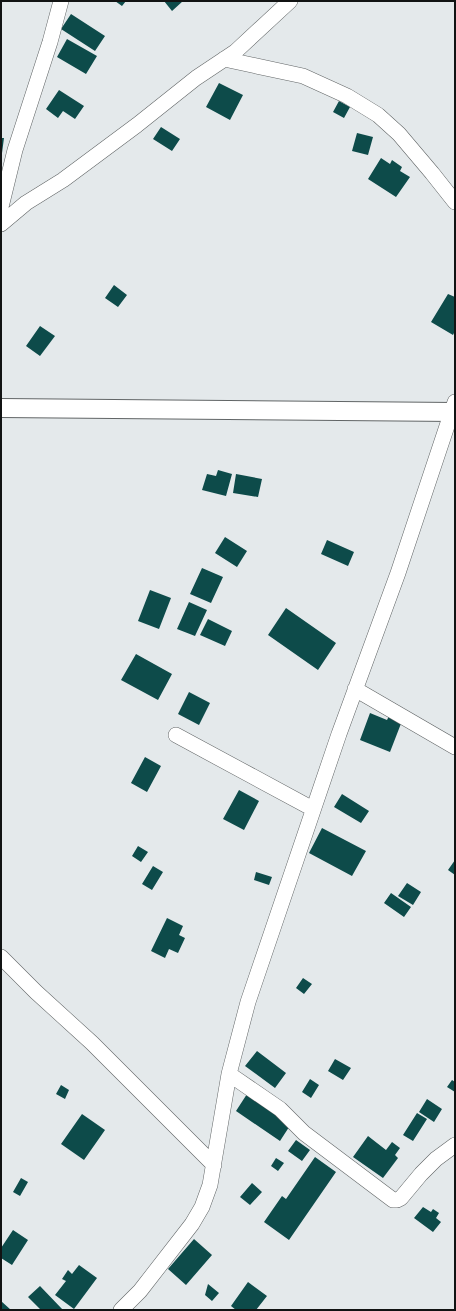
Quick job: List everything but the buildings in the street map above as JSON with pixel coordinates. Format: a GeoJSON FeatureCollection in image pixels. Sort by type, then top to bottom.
{"type":"FeatureCollection","features":[{"type":"Feature","properties":{"kind":"street"},"geometry":{"type":"LineString","coordinates":[[1,207],[15,150],[50,42],[61,1]]}},
{"type":"Feature","properties":{"kind":"street"},"geometry":{"type":"LineString","coordinates":[[1,224],[26,203],[76,170],[137,125],[196,78],[235,52],[290,1]]}},
{"type":"Feature","properties":{"kind":"street"},"geometry":{"type":"LineString","coordinates":[[224,59],[303,76],[347,96],[378,115],[399,134],[455,202]]}},
{"type":"Feature","properties":{"kind":"street"},"geometry":{"type":"LineString","coordinates":[[1,408],[454,409],[398,573],[313,809],[248,1002],[229,1074],[210,1185],[202,1207],[192,1224],[140,1291],[120,1310]]}},
{"type":"Feature","properties":{"kind":"street"},"geometry":{"type":"LineString","coordinates":[[355,690],[455,747]]}},
{"type":"Feature","properties":{"kind":"street"},"geometry":{"type":"LineString","coordinates":[[176,735],[313,809]]}},
{"type":"Feature","properties":{"kind":"street"},"geometry":{"type":"LineString","coordinates":[[1,956],[36,992],[92,1043],[214,1165]]}},
{"type":"Feature","properties":{"kind":"street"},"geometry":{"type":"LineString","coordinates":[[229,1074],[280,1109],[304,1133],[394,1200],[401,1198],[436,1159],[455,1146]]}}]}
